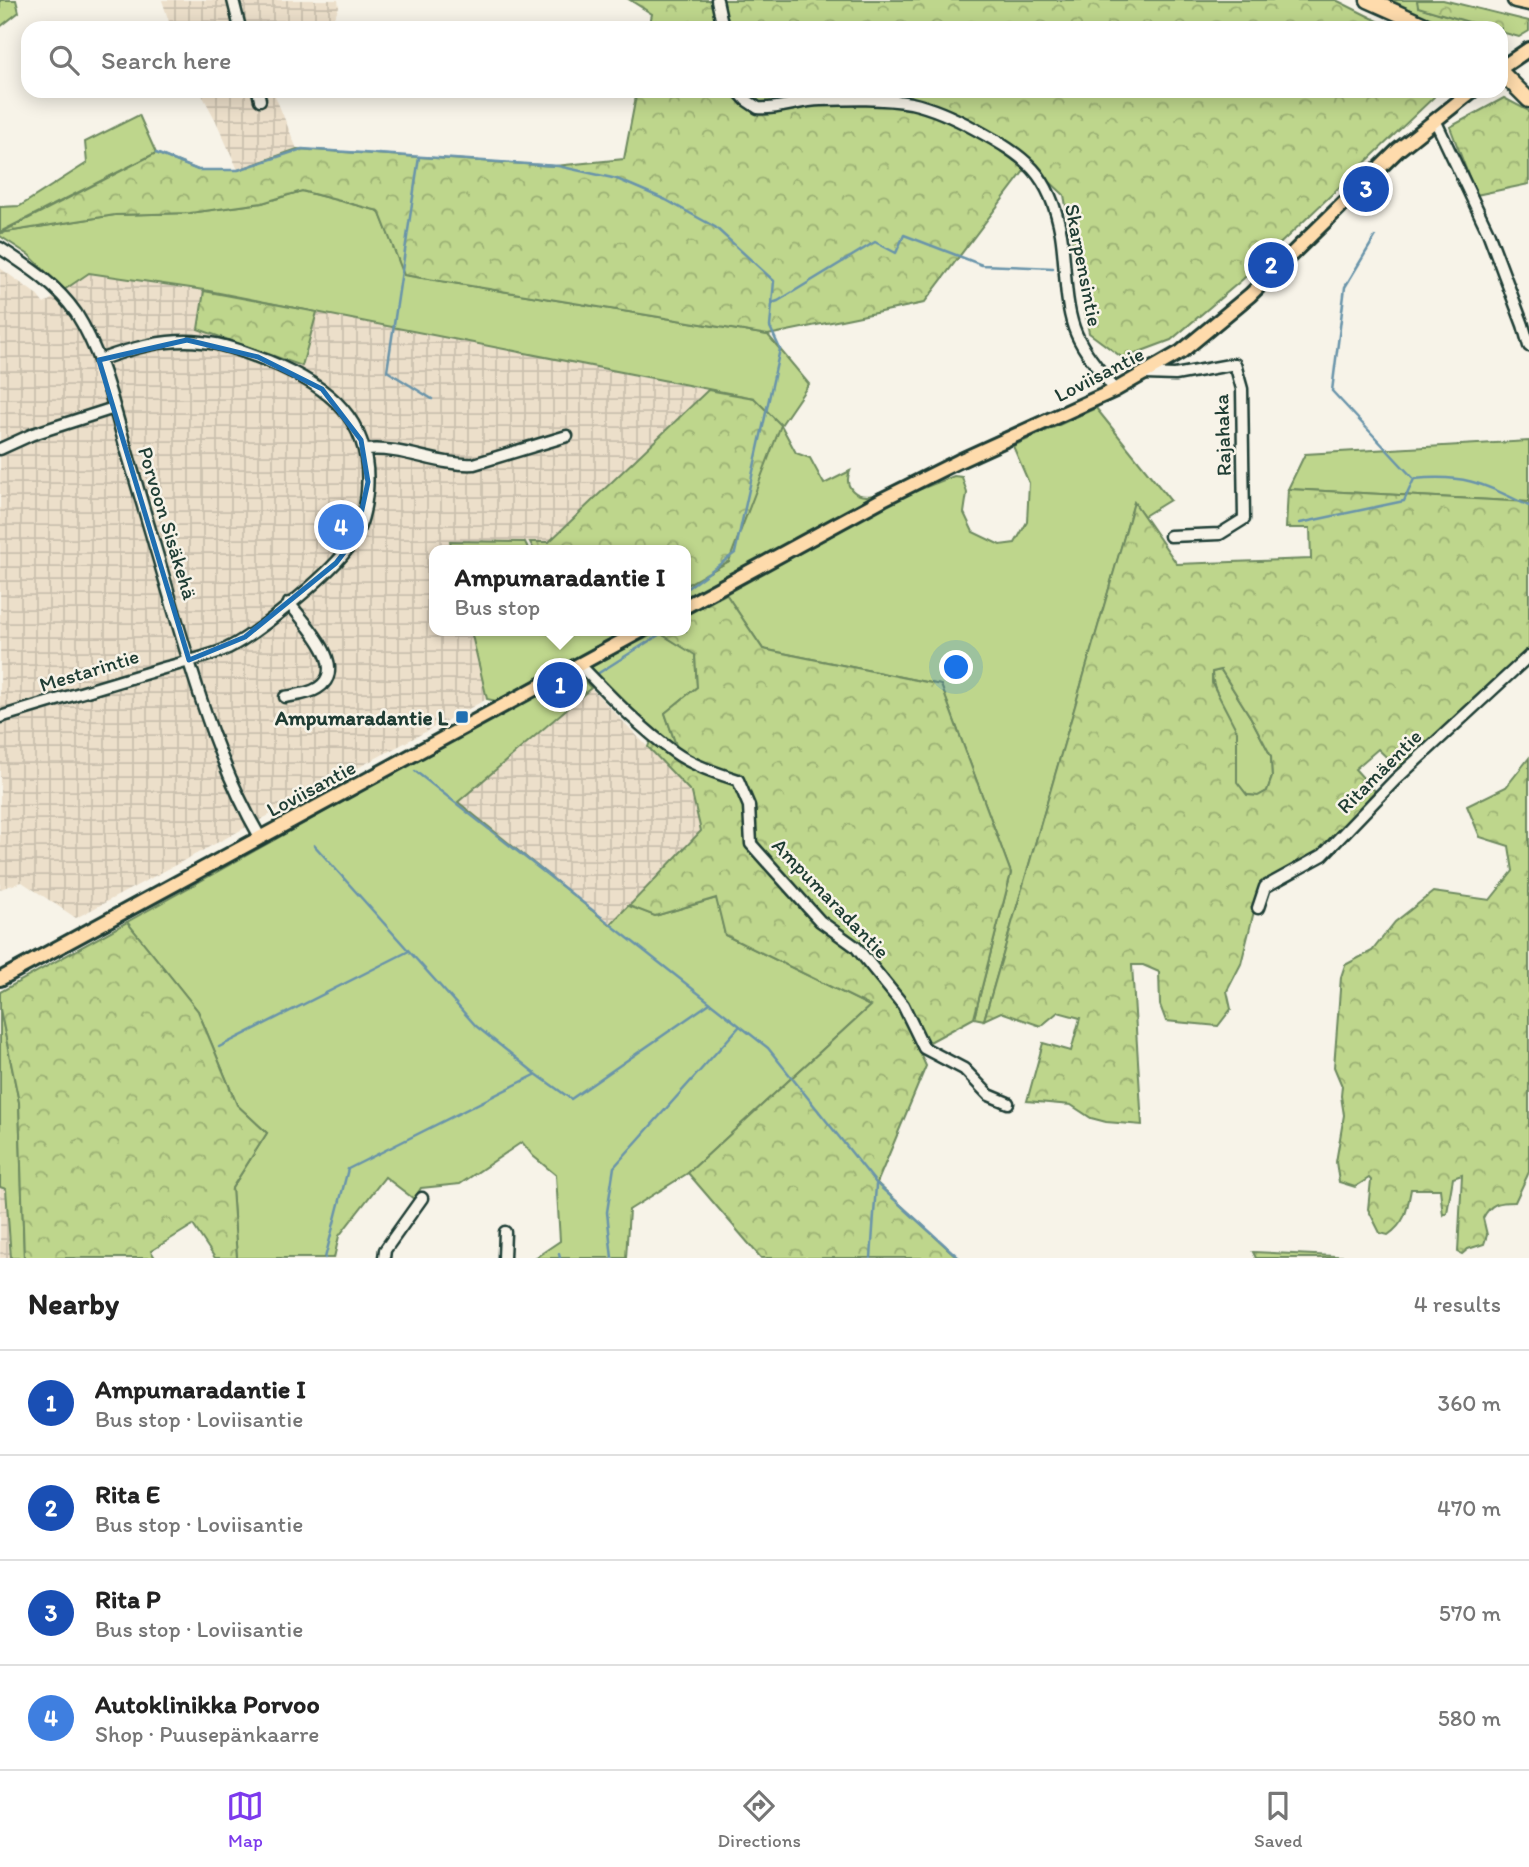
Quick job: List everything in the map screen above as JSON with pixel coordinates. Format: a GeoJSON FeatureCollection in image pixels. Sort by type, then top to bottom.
{"type":"FeatureCollection","features":[{"type":"Feature","properties":{"kind":"highway"},"geometry":{"type":"LineString","coordinates":[[1368,0],[1415,21]]}},
{"type":"Feature","properties":{"kind":"highway"},"geometry":{"type":"LineString","coordinates":[[1515,0],[1529,3]]}},
{"type":"Feature","properties":{"kind":"highway"},"geometry":{"type":"LineString","coordinates":[[1508,78],[1529,100]]}},
{"type":"Feature","properties":{"kind":"main road"},"geometry":{"type":"LineString","coordinates":[[1508,65],[1529,49]]}},
{"type":"Feature","properties":{"kind":"main road","name":"Loviisantie"},"geometry":{"type":"LineString","coordinates":[[691,604],[948,466],[1115,390],[1181,352],[1250,295],[1398,150],[1463,98]]}},
{"type":"Feature","properties":{"kind":"main road","name":"Loviisantie"},"geometry":{"type":"LineString","coordinates":[[0,979],[632,636]]}},
{"type":"Feature","properties":{"kind":"street"},"geometry":{"type":"LineString","coordinates":[[233,0],[238,21]]}},
{"type":"Feature","properties":{"kind":"street"},"geometry":{"type":"LineString","coordinates":[[717,0],[722,21]]}},
{"type":"Feature","properties":{"kind":"street","name":"Skarpensintie"},"geometry":{"type":"LineString","coordinates":[[744,98],[758,108],[819,100],[883,100],[912,104],[933,109],[962,122],[1021,156],[1050,192],[1060,232],[1075,331],[1115,390]]}},
{"type":"Feature","properties":{"kind":"street"},"geometry":{"type":"LineString","coordinates":[[1435,120],[1488,232],[1529,346]]}},
{"type":"Feature","properties":{"kind":"street","name":"Porvoon Sisäkehä"},"geometry":{"type":"LineString","coordinates":[[0,248],[30,268],[66,300],[88,335],[99,360],[223,764],[260,837]]}},
{"type":"Feature","properties":{"kind":"street"},"geometry":{"type":"LineString","coordinates":[[99,360],[144,345],[166,342],[187,341],[222,345],[291,370],[322,389],[345,412],[366,450],[394,451],[451,464],[474,464],[567,436]]}},
{"type":"Feature","properties":{"kind":"street","name":"Rajahaka"},"geometry":{"type":"LineString","coordinates":[[1144,374],[1175,375],[1235,364],[1242,389],[1244,519],[1220,534],[1170,536]]}},
{"type":"Feature","properties":{"kind":"street"},"geometry":{"type":"LineString","coordinates":[[0,449],[114,408]]}},
{"type":"Feature","properties":{"kind":"street","name":"Mestarintie"},"geometry":{"type":"LineString","coordinates":[[0,717],[228,648],[289,603],[336,563],[356,537],[366,506],[366,450]]}},
{"type":"Feature","properties":{"kind":"street"},"geometry":{"type":"LineString","coordinates":[[285,697],[319,688],[328,677],[330,668],[324,651],[289,603]]}},
{"type":"Feature","properties":{"kind":"street","name":"Ritamäentie"},"geometry":{"type":"LineString","coordinates":[[1258,908],[1265,887],[1323,855],[1395,780],[1529,656]]}},
{"type":"Feature","properties":{"kind":"street","name":"Ampumaradantie"},"geometry":{"type":"LineString","coordinates":[[579,664],[621,708],[676,753],[709,770],[738,780],[749,806],[751,844],[820,920],[856,947],[903,1005],[924,1048],[964,1069],[989,1095],[1008,1103]]}},
{"type":"Feature","properties":{"kind":"street"},"geometry":{"type":"LineString","coordinates":[[384,1258],[385,1250],[422,1198]]}},
{"type":"Feature","properties":{"kind":"street"},"geometry":{"type":"LineString","coordinates":[[504,1258],[505,1232]]}},
{"type":"Feature","properties":{"kind":"highlighted area"},"geometry":{"type":"Polygon","coordinates":[[[187,340],[258,357],[322,389],[361,440],[368,482],[356,537],[336,563],[245,637],[189,660],[99,360],[187,340]]]}},
{"type":"Feature","properties":{"kind":"shaded area"},"geometry":{"type":"Polygon","coordinates":[[[162,0],[338,0],[339,7],[332,21],[169,21],[162,0]]]}},
{"type":"Feature","properties":{"kind":"shaded area"},"geometry":{"type":"Polygon","coordinates":[[[204,98],[276,98],[297,149],[238,170],[204,98]]]}},
{"type":"Feature","properties":{"kind":"shaded area"},"geometry":{"type":"Polygon","coordinates":[[[0,268],[36,294],[44,304],[89,273],[204,291],[199,329],[302,365],[317,312],[708,390],[549,542],[450,541],[451,545],[429,545],[429,636],[472,636],[487,699],[76,918],[22,882],[0,889],[0,268]]]}},
{"type":"Feature","properties":{"kind":"shaded area"},"geometry":{"type":"Polygon","coordinates":[[[591,688],[692,793],[701,831],[610,925],[457,801],[591,688]]]}},
{"type":"Feature","properties":{"kind":"shaded area"},"geometry":{"type":"Polygon","coordinates":[[[0,1187],[6,1189],[11,1258],[0,1258],[0,1187]]]}},
{"type":"Feature","properties":{"kind":"green space"},"geometry":{"type":"Polygon","coordinates":[[[0,0],[16,0],[19,12],[0,27],[0,0]]]}},
{"type":"Feature","properties":{"kind":"green space"},"geometry":{"type":"Polygon","coordinates":[[[630,0],[1336,0],[1378,21],[650,21],[652,14],[630,0]]]}},
{"type":"Feature","properties":{"kind":"green space"},"geometry":{"type":"Polygon","coordinates":[[[1391,0],[1417,0],[1419,7],[1466,21],[1433,21],[1391,0]]]}},
{"type":"Feature","properties":{"kind":"green space"},"geometry":{"type":"Polygon","coordinates":[[[1417,0],[1443,0],[1529,21],[1529,31],[1519,37],[1508,34],[1508,21],[1465,21],[1418,7],[1417,0]]]}},
{"type":"Feature","properties":{"kind":"green space"},"geometry":{"type":"Polygon","coordinates":[[[636,98],[1433,98],[1243,279],[1171,340],[1123,358],[1089,333],[1064,195],[1030,163],[924,303],[768,335],[404,275],[379,211],[302,191],[262,203],[190,213],[115,215],[0,233],[156,153],[198,170],[238,170],[297,149],[555,166],[624,159],[636,98]]]}},
{"type":"Feature","properties":{"kind":"green space"},"geometry":{"type":"Polygon","coordinates":[[[1504,98],[1529,111],[1529,184],[1476,195],[1450,127],[1504,98]]]}},
{"type":"Feature","properties":{"kind":"green space"},"geometry":{"type":"Polygon","coordinates":[[[139,115],[156,153],[0,232],[0,207],[20,206],[87,163],[85,142],[139,115]]]}},
{"type":"Feature","properties":{"kind":"green space"},"geometry":{"type":"Polygon","coordinates":[[[301,191],[379,211],[405,275],[768,335],[809,384],[781,425],[796,453],[810,458],[824,484],[850,471],[848,482],[852,490],[861,495],[875,497],[691,596],[691,582],[729,561],[754,398],[204,290],[89,273],[64,290],[29,255],[0,236],[0,233],[115,215],[190,213],[262,203],[301,191]]]}},
{"type":"Feature","properties":{"kind":"green space"},"geometry":{"type":"Polygon","coordinates":[[[204,291],[317,312],[302,366],[198,329],[204,291]]]}},
{"type":"Feature","properties":{"kind":"green space"},"geometry":{"type":"Polygon","coordinates":[[[708,390],[754,398],[781,425],[729,561],[691,582],[691,545],[532,545],[530,542],[549,542],[708,390]]]}},
{"type":"Feature","properties":{"kind":"green space"},"geometry":{"type":"Polygon","coordinates":[[[1096,408],[1170,500],[1144,516],[1134,503],[984,1020],[974,1018],[1011,873],[941,685],[763,649],[726,594],[903,496],[954,476],[962,477],[967,493],[964,513],[973,532],[1000,545],[1015,543],[1027,522],[1029,483],[1013,446],[1096,408]]]}},
{"type":"Feature","properties":{"kind":"green space"},"geometry":{"type":"Polygon","coordinates":[[[1529,441],[1529,502],[1288,489],[1305,454],[1529,441]]]}},
{"type":"Feature","properties":{"kind":"green space"},"geometry":{"type":"Polygon","coordinates":[[[1288,489],[1529,502],[1529,649],[1400,770],[1378,749],[1355,769],[1376,792],[1321,852],[1264,884],[1256,903],[1241,964],[1227,991],[1231,1009],[1218,1026],[1166,1021],[1160,1005],[1159,972],[1143,965],[1132,965],[1142,1125],[1091,1118],[1071,1105],[1027,1101],[1043,1043],[1071,1051],[1080,1018],[1058,1012],[1041,1026],[1001,1012],[984,1020],[1134,502],[1177,564],[1311,559],[1310,528],[1286,528],[1288,489]],[[1221,670],[1212,672],[1212,683],[1237,731],[1237,782],[1247,795],[1258,796],[1267,791],[1272,777],[1271,756],[1221,670]]]}},
{"type":"Feature","properties":{"kind":"green space"},"geometry":{"type":"Polygon","coordinates":[[[450,541],[525,542],[526,545],[451,545],[450,541]]]}},
{"type":"Feature","properties":{"kind":"green space"},"geometry":{"type":"Polygon","coordinates":[[[726,594],[763,649],[941,685],[1011,873],[974,1018],[926,1044],[907,1002],[859,943],[821,916],[755,842],[754,804],[741,775],[712,766],[677,748],[665,713],[697,687],[695,655],[665,636],[691,636],[691,612],[726,594]]]}},
{"type":"Feature","properties":{"kind":"green space"},"geometry":{"type":"Polygon","coordinates":[[[472,636],[615,636],[496,701],[487,699],[472,636]]]}},
{"type":"Feature","properties":{"kind":"green space"},"geometry":{"type":"Polygon","coordinates":[[[650,636],[665,636],[695,654],[697,687],[665,713],[677,748],[622,701],[588,667],[650,636]]]}},
{"type":"Feature","properties":{"kind":"green space"},"geometry":{"type":"Polygon","coordinates":[[[1221,670],[1271,756],[1272,777],[1267,791],[1258,796],[1247,795],[1236,782],[1232,736],[1212,677],[1212,672],[1221,670]]]}},
{"type":"Feature","properties":{"kind":"green space"},"geometry":{"type":"Polygon","coordinates":[[[578,674],[591,688],[458,802],[610,925],[629,905],[655,916],[717,898],[725,935],[870,1006],[688,1173],[629,1210],[626,1258],[535,1258],[560,1241],[556,1175],[533,1156],[522,1142],[460,1184],[421,1188],[414,1199],[385,1177],[339,1236],[334,1258],[237,1258],[232,1188],[267,1133],[237,1105],[198,1011],[127,922],[520,703],[553,690],[578,674]]]}},
{"type":"Feature","properties":{"kind":"green space"},"geometry":{"type":"Polygon","coordinates":[[[651,739],[733,783],[745,806],[747,845],[788,895],[818,924],[852,949],[898,1005],[926,1066],[877,1183],[958,1258],[761,1258],[688,1173],[870,1006],[725,935],[716,898],[655,916],[629,906],[701,831],[692,793],[648,747],[651,739]]]}},
{"type":"Feature","properties":{"kind":"green space"},"geometry":{"type":"Polygon","coordinates":[[[1529,758],[1529,1172],[1515,1202],[1496,1204],[1486,1213],[1483,1218],[1487,1235],[1484,1244],[1462,1254],[1458,1252],[1462,1175],[1453,1178],[1447,1213],[1443,1215],[1440,1189],[1411,1189],[1402,1220],[1388,1235],[1380,1233],[1368,1209],[1371,1180],[1369,1178],[1355,1187],[1339,1182],[1336,1162],[1344,1115],[1342,1086],[1334,1067],[1341,977],[1345,965],[1372,951],[1395,922],[1433,892],[1490,900],[1513,871],[1509,846],[1480,837],[1467,806],[1506,787],[1529,758]]]}},
{"type":"Feature","properties":{"kind":"green space"},"geometry":{"type":"Polygon","coordinates":[[[127,922],[198,1011],[237,1105],[267,1133],[232,1188],[237,1258],[215,1258],[193,1225],[151,1251],[155,1258],[24,1258],[19,1102],[0,1009],[0,992],[127,922]]]}},
{"type":"Feature","properties":{"kind":"green space"},"geometry":{"type":"Polygon","coordinates":[[[0,1009],[19,1102],[24,1258],[11,1258],[6,1189],[0,1187],[0,1009]]]}},
{"type":"Feature","properties":{"kind":"green space"},"geometry":{"type":"Polygon","coordinates":[[[1253,1252],[1356,1257],[1357,1258],[1256,1258],[1253,1252]]]}},
{"type":"Feature","properties":{"kind":"waterway"},"geometry":{"type":"LineString","coordinates":[[156,153],[198,170],[238,170],[302,149],[558,166],[617,179],[666,200],[715,227],[774,281],[770,327],[780,349],[735,553],[691,585]]}},
{"type":"Feature","properties":{"kind":"waterway"},"geometry":{"type":"LineString","coordinates":[[419,157],[387,371],[432,399]]}},
{"type":"Feature","properties":{"kind":"waterway"},"geometry":{"type":"LineString","coordinates":[[772,303],[875,242],[896,253],[904,235],[982,265],[1053,268]]}},
{"type":"Feature","properties":{"kind":"waterway"},"geometry":{"type":"LineString","coordinates":[[1375,237],[1345,287],[1332,391],[1414,479]]}},
{"type":"Feature","properties":{"kind":"waterway"},"geometry":{"type":"LineString","coordinates":[[1300,523],[1404,501],[1414,479],[1448,478],[1474,482],[1529,506]]}},
{"type":"Feature","properties":{"kind":"waterway"},"geometry":{"type":"LineString","coordinates":[[594,676],[657,636]]}},
{"type":"Feature","properties":{"kind":"waterway"},"geometry":{"type":"LineString","coordinates":[[415,771],[768,1048],[876,1183],[959,1258]]}},
{"type":"Feature","properties":{"kind":"waterway"},"geometry":{"type":"LineString","coordinates":[[314,845],[476,1026],[571,1099],[710,1003]]}},
{"type":"Feature","properties":{"kind":"waterway"},"geometry":{"type":"LineString","coordinates":[[219,1047],[407,952]]}},
{"type":"Feature","properties":{"kind":"waterway"},"geometry":{"type":"LineString","coordinates":[[612,1258],[607,1212],[614,1167],[739,1027]]}},
{"type":"Feature","properties":{"kind":"waterway"},"geometry":{"type":"LineString","coordinates":[[325,1258],[348,1169],[535,1075]]}},
{"type":"Feature","properties":{"kind":"waterway"},"geometry":{"type":"LineString","coordinates":[[871,1258],[876,1185]]}},
{"type":"Feature","properties":{"kind":"waterway"},"geometry":{"type":"LineString","coordinates":[[559,1254],[560,1258]]}},
{"type":"Feature","properties":{"kind":"place","name":"Rita P"},"geometry":{"type":"Point","coordinates":[1366,189]}},
{"type":"Feature","properties":{"kind":"place","name":"Rita E"},"geometry":{"type":"Point","coordinates":[1271,265]}},
{"type":"Feature","properties":{"kind":"place","name":"Autoklinikka Porvoo"},"geometry":{"type":"Point","coordinates":[341,527]}},
{"type":"Feature","properties":{"kind":"place","name":"Ampumaradantie I"},"geometry":{"type":"Point","coordinates":[560,685]}},
{"type":"Feature","properties":{"kind":"place","name":"Ampumaradantie L"},"geometry":{"type":"Point","coordinates":[462,717]}}]}
